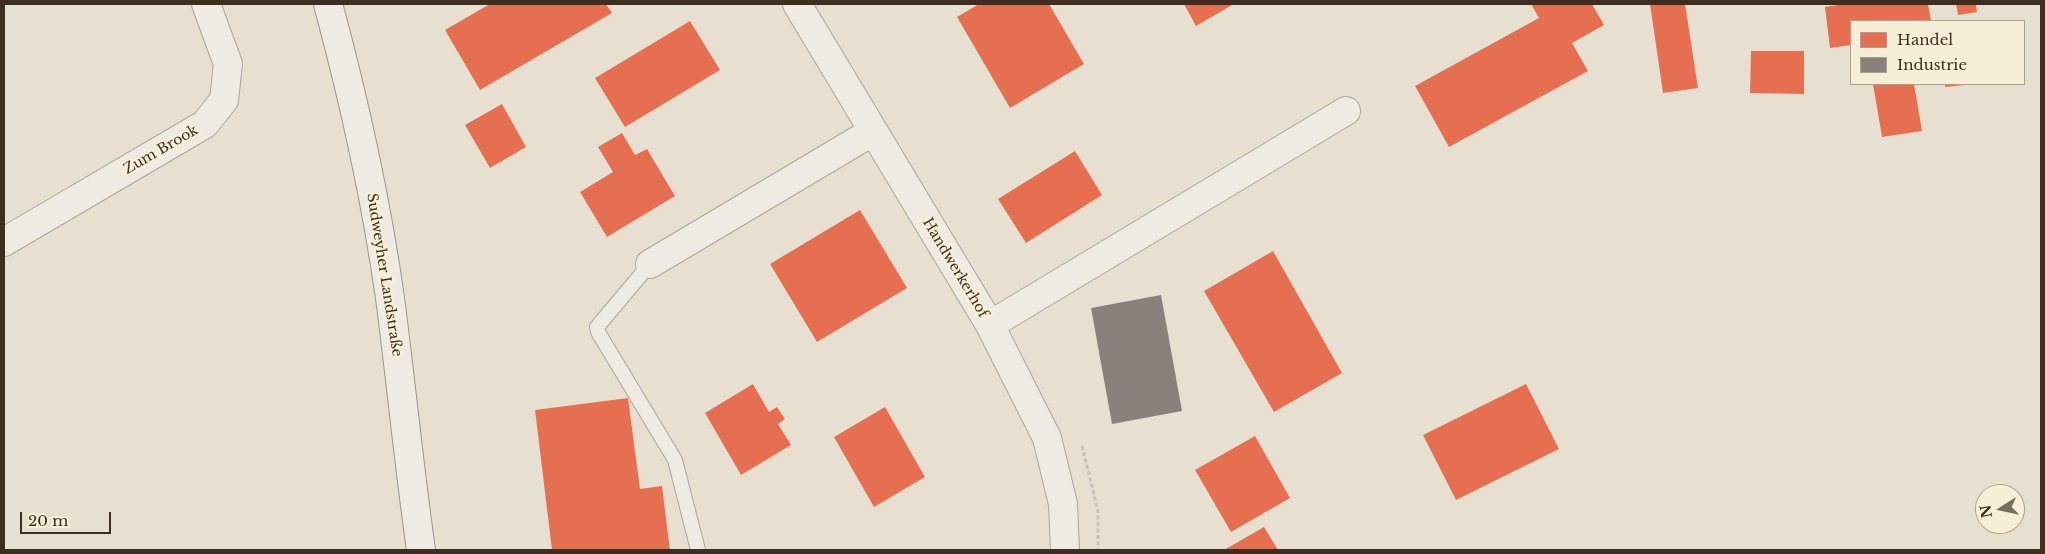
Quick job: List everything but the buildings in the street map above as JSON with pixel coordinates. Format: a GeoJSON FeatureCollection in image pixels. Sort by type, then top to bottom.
{"type":"FeatureCollection","features":[{"type":"Feature","properties":{"kind":"street","name":"Zum Brook"},"geometry":{"type":"LineString","coordinates":[[4,242],[206,124],[224,100],[228,64],[206,4]]}},
{"type":"Feature","properties":{"kind":"street","name":"Sudweyher Landstraße"},"geometry":{"type":"LineString","coordinates":[[328,4],[356,116],[390,296],[420,550]]}},
{"type":"Feature","properties":{"kind":"street","name":"Handwerkerhof"},"geometry":{"type":"LineString","coordinates":[[797,4],[872,132],[990,325],[1047,438],[1063,504],[1066,550]]}},
{"type":"Feature","properties":{"kind":"street"},"geometry":{"type":"LineString","coordinates":[[990,325],[1346,111]]}},
{"type":"Feature","properties":{"kind":"street"},"geometry":{"type":"LineString","coordinates":[[650,264],[872,132]]}},
{"type":"Feature","properties":{"kind":"lane"},"geometry":{"type":"LineString","coordinates":[[650,264],[597,327],[598,332],[675,460],[698,550]]}}]}
